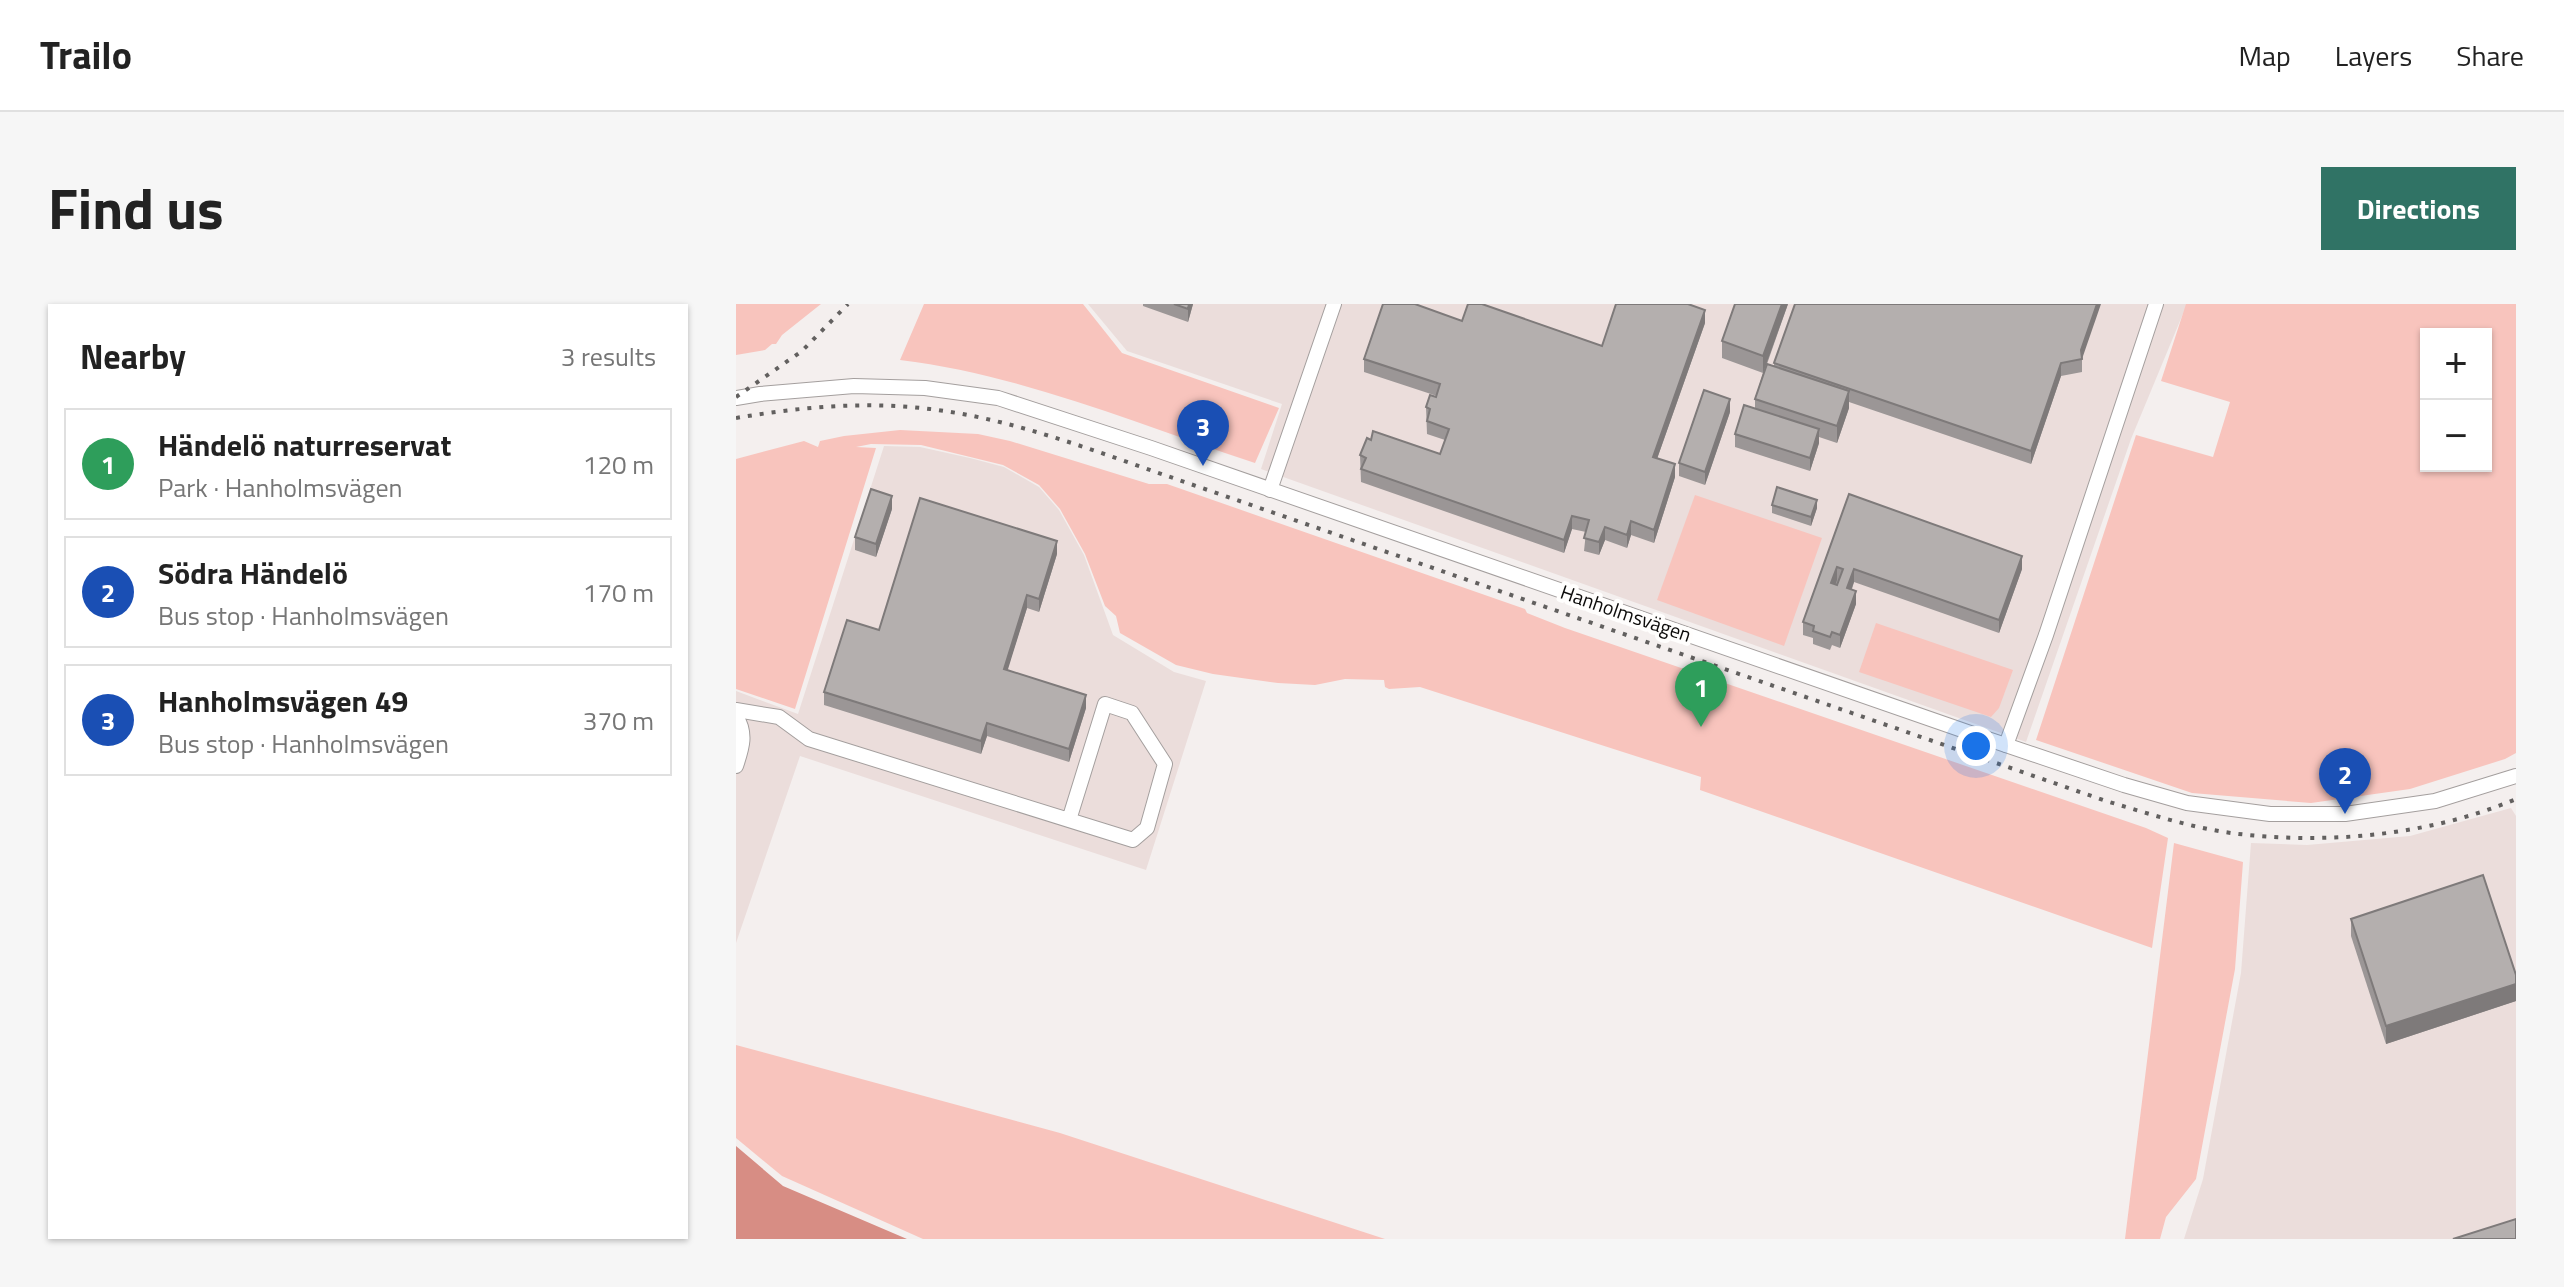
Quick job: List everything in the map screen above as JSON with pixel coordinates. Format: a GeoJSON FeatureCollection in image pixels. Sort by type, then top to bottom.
{"type":"FeatureCollection","features":[{"type":"Feature","properties":{"kind":"street"},"geometry":{"type":"LineString","coordinates":[[1270,490],[1334,304]]}},
{"type":"Feature","properties":{"kind":"street"},"geometry":{"type":"LineString","coordinates":[[2006,745],[2046,635],[2156,304]]}},
{"type":"Feature","properties":{"kind":"street","name":"Hanholmsvägen"},"geometry":{"type":"LineString","coordinates":[[736,398],[854,386],[925,388],[998,398],[2006,745],[2187,803],[2270,814],[2345,814],[2446,798],[2516,776]]}},
{"type":"Feature","properties":{"kind":"street"},"geometry":{"type":"LineString","coordinates":[[736,710],[779,717],[809,739],[1133,840],[1147,828],[1165,764],[1132,713],[1105,704],[1069,820]]}},
{"type":"Feature","properties":{"kind":"street"},"geometry":{"type":"LineString","coordinates":[[736,716],[743,729],[736,766]]}},
{"type":"Feature","properties":{"kind":"shaded area"},"geometry":{"type":"Polygon","coordinates":[[[736,304],[821,304],[782,335],[776,344],[765,350],[736,355],[736,304]]]}},
{"type":"Feature","properties":{"kind":"shaded area"},"geometry":{"type":"Polygon","coordinates":[[[924,304],[1083,304],[1122,353],[1279,408],[1255,463],[1035,389],[946,367],[900,360],[924,304]]]}},
{"type":"Feature","properties":{"kind":"shaded area"},"geometry":{"type":"Polygon","coordinates":[[[1088,304],[2187,304],[2131,439],[2026,742],[1261,469],[1282,404],[1127,351],[1088,304]]]}},
{"type":"Feature","properties":{"kind":"shaded area"},"geometry":{"type":"Polygon","coordinates":[[[2186,304],[2516,304],[2516,753],[2410,789],[2311,803],[2192,793],[2036,740],[2136,435],[2213,457],[2230,402],[2161,381],[2186,304]]]}},
{"type":"Feature","properties":{"kind":"shaded area"},"geometry":{"type":"Polygon","coordinates":[[[900,430],[978,434],[1149,484],[1167,484],[1525,609],[1527,613],[1565,628],[2146,828],[2168,838],[2152,948],[1700,790],[1701,777],[1420,687],[1389,689],[1385,687],[1384,680],[1345,679],[1315,685],[1278,683],[1213,674],[1176,665],[1120,633],[1116,616],[1105,606],[1085,554],[1060,509],[1039,485],[1003,465],[921,445],[871,444],[856,447],[876,448],[795,709],[736,689],[736,459],[804,441],[818,447],[820,441],[844,436],[900,430]]]}},
{"type":"Feature","properties":{"kind":"shaded area"},"geometry":{"type":"Polygon","coordinates":[[[884,446],[920,447],[970,458],[1004,467],[1039,487],[1059,510],[1084,555],[1113,635],[1174,672],[1206,681],[1146,870],[800,756],[736,943],[736,691],[798,714],[884,446]]]}},
{"type":"Feature","properties":{"kind":"shaded area"},"geometry":{"type":"Polygon","coordinates":[[[1695,495],[1822,538],[1784,646],[1657,600],[1695,495]]]}},
{"type":"Feature","properties":{"kind":"shaded area"},"geometry":{"type":"Polygon","coordinates":[[[1876,623],[2013,670],[1999,708],[1991,717],[1859,672],[1876,623]]]}},
{"type":"Feature","properties":{"kind":"shaded area"},"geometry":{"type":"Polygon","coordinates":[[[2511,808],[2516,816],[2516,1239],[2184,1239],[2203,1179],[2241,973],[2251,843],[2307,845],[2410,836],[2511,808]]]}},
{"type":"Feature","properties":{"kind":"shaded area"},"geometry":{"type":"Polygon","coordinates":[[[2174,843],[2243,862],[2235,969],[2196,1179],[2166,1217],[2160,1239],[2125,1239],[2174,843]]]}},
{"type":"Feature","properties":{"kind":"shaded area"},"geometry":{"type":"Polygon","coordinates":[[[736,1045],[1060,1133],[1385,1239],[923,1239],[782,1176],[736,1138],[736,1045]]]}},
{"type":"Feature","properties":{"kind":"shaded area"},"geometry":{"type":"Polygon","coordinates":[[[736,1146],[783,1186],[907,1239],[736,1239],[736,1146]]]}},
{"type":"Feature","properties":{"kind":"building"},"geometry":{"type":"Polygon","coordinates":[[[1383,304],[1415,304],[1462,321],[1468,304],[1482,304],[1602,346],[1616,304],[1688,304],[1705,310],[1653,457],[1675,464],[1654,530],[1631,521],[1627,535],[1605,527],[1599,542],[1584,538],[1589,520],[1572,516],[1564,540],[1361,469],[1366,458],[1360,455],[1367,438],[1371,440],[1373,431],[1440,454],[1449,429],[1427,421],[1430,409],[1426,407],[1430,395],[1436,397],[1440,384],[1364,359],[1383,304]]]}},
{"type":"Feature","properties":{"kind":"building"},"geometry":{"type":"Polygon","coordinates":[[[1735,304],[1782,304],[1763,356],[1722,341],[1735,304]]]}},
{"type":"Feature","properties":{"kind":"building"},"geometry":{"type":"Polygon","coordinates":[[[1795,304],[2097,304],[2081,350],[2082,359],[2061,363],[2031,451],[1774,363],[1795,304]]]}},
{"type":"Feature","properties":{"kind":"building"},"geometry":{"type":"Polygon","coordinates":[[[1767,364],[1849,391],[1837,426],[1755,399],[1767,364]]]}},
{"type":"Feature","properties":{"kind":"building"},"geometry":{"type":"Polygon","coordinates":[[[1704,390],[1730,399],[1705,472],[1679,463],[1704,390]]]}},
{"type":"Feature","properties":{"kind":"building"},"geometry":{"type":"Polygon","coordinates":[[[1744,405],[1819,429],[1810,458],[1735,434],[1744,405]]]}},
{"type":"Feature","properties":{"kind":"building"},"geometry":{"type":"Polygon","coordinates":[[[1777,487],[1817,500],[1811,517],[1772,505],[1777,487]]]}},
{"type":"Feature","properties":{"kind":"building"},"geometry":{"type":"Polygon","coordinates":[[[871,489],[892,496],[876,544],[855,537],[871,489]]]}},
{"type":"Feature","properties":{"kind":"building"},"geometry":{"type":"Polygon","coordinates":[[[1849,494],[2022,556],[1999,620],[1854,569],[1847,588],[1856,591],[1840,635],[1832,632],[1830,637],[1813,631],[1814,626],[1803,622],[1849,494]],[[1837,567],[1831,583],[1837,585],[1843,569],[1837,567]]]}},
{"type":"Feature","properties":{"kind":"building"},"geometry":{"type":"Polygon","coordinates":[[[920,498],[1057,541],[1039,599],[1027,595],[1004,669],[1086,695],[1069,749],[987,723],[981,741],[824,692],[847,620],[879,630],[920,498]]]}},
{"type":"Feature","properties":{"kind":"building"},"geometry":{"type":"Polygon","coordinates":[[[2483,875],[2516,975],[2516,984],[2386,1026],[2351,919],[2483,875]]]}},
{"type":"Feature","properties":{"kind":"building"},"geometry":{"type":"Polygon","coordinates":[[[2516,1219],[2516,1239],[2453,1239],[2516,1219]]]}},
{"type":"Feature","properties":{"kind":"railway"},"geometry":{"type":"LineString","coordinates":[[736,397],[802,351],[848,304]]}},
{"type":"Feature","properties":{"kind":"railway"},"geometry":{"type":"LineString","coordinates":[[736,418],[809,408],[882,405],[961,414],[1024,428],[2106,801],[2199,827],[2266,837],[2376,834],[2448,822],[2516,799]]}},
{"type":"Feature","properties":{"kind":"place","name":"Hanholmsvägen 49"},"geometry":{"type":"Point","coordinates":[1203,466]}},
{"type":"Feature","properties":{"kind":"place","name":"Händelö naturreservat"},"geometry":{"type":"Point","coordinates":[1701,727]}},
{"type":"Feature","properties":{"kind":"place","name":"Södra Händelö"},"geometry":{"type":"Point","coordinates":[2345,814]}}]}
